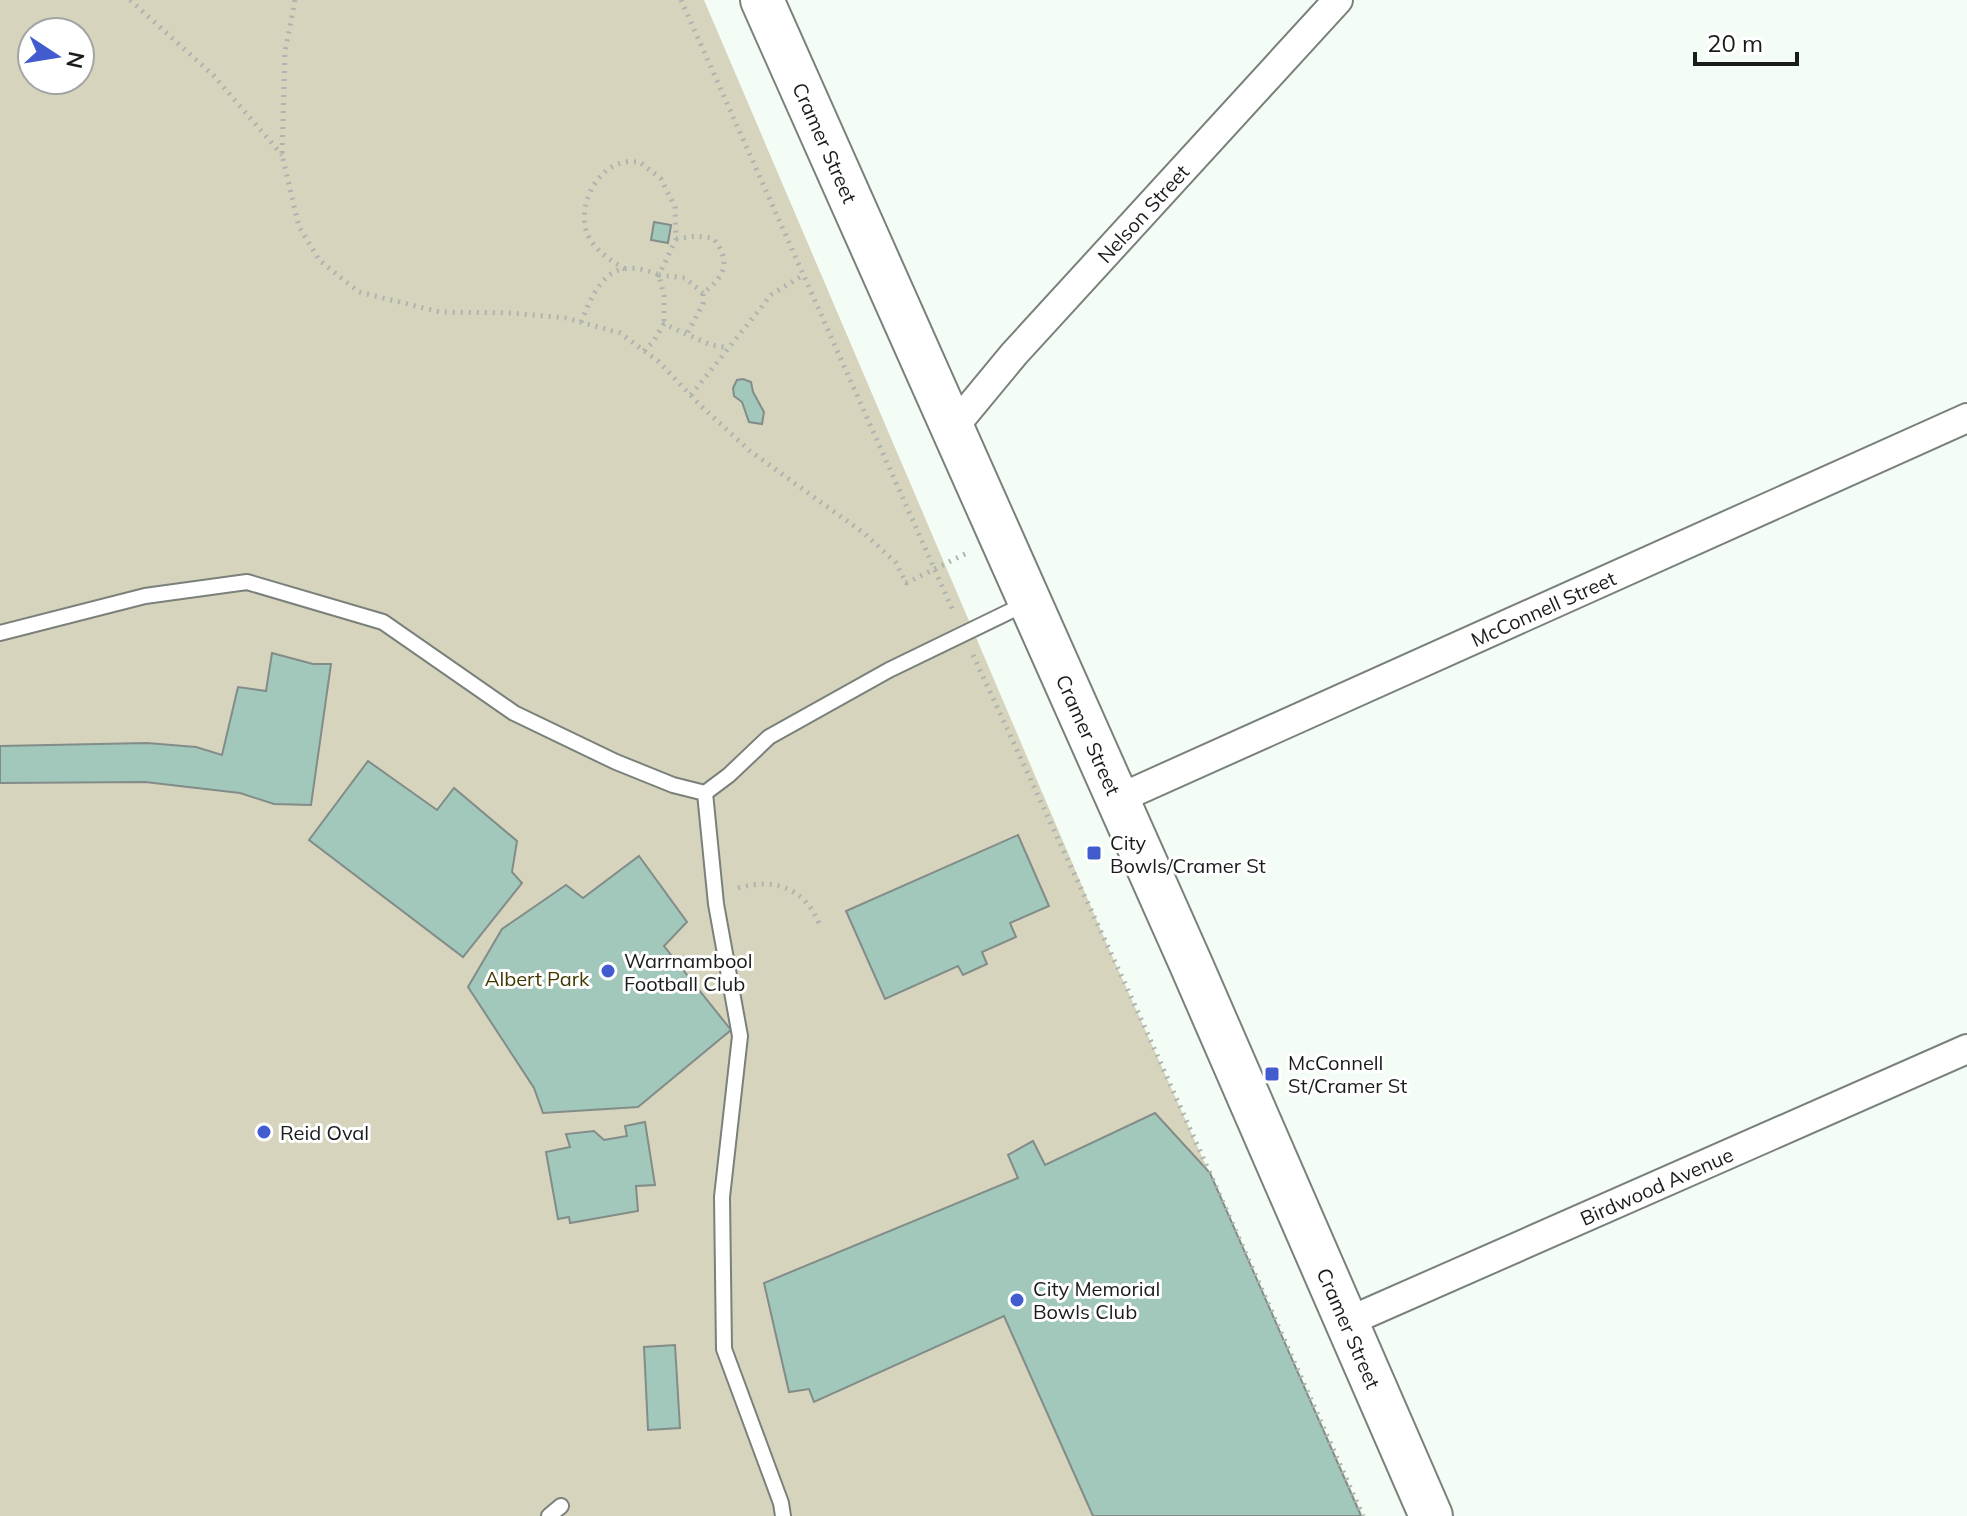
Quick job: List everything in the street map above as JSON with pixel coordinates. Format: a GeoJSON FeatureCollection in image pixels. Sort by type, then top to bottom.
{"type":"FeatureCollection","features":[{"type":"Feature","properties":{"kind":"street","name":"Cramer Street"},"geometry":{"type":"LineString","coordinates":[[762,0],[1118,799],[1431,1516]]}},
{"type":"Feature","properties":{"kind":"street","name":"Nelson Street"},"geometry":{"type":"LineString","coordinates":[[952,429],[1014,354],[1338,0]]}},
{"type":"Feature","properties":{"kind":"street","name":"McConnell Street"},"geometry":{"type":"LineString","coordinates":[[1118,799],[1967,418]]}},
{"type":"Feature","properties":{"kind":"street","name":"Birdwood Avenue"},"geometry":{"type":"LineString","coordinates":[[1347,1322],[1967,1049]]}},
{"type":"Feature","properties":{"kind":"lane"},"geometry":{"type":"LineString","coordinates":[[0,633],[145,596],[247,582],[383,622],[514,713],[616,762],[673,785],[705,793]]}},
{"type":"Feature","properties":{"kind":"lane"},"geometry":{"type":"LineString","coordinates":[[705,793],[769,737],[889,670],[1029,602]]}},
{"type":"Feature","properties":{"kind":"lane"},"geometry":{"type":"LineString","coordinates":[[705,793],[715,896],[740,1036],[722,1197],[724,1349],[783,1516]]}},
{"type":"Feature","properties":{"kind":"path"},"geometry":{"type":"LineString","coordinates":[[130,0],[214,76],[282,155]]}},
{"type":"Feature","properties":{"kind":"path"},"geometry":{"type":"LineString","coordinates":[[295,0],[285,52],[282,155],[299,227],[320,261],[359,292],[440,312],[512,313],[566,318],[620,333],[658,361],[750,451],[865,534],[896,563],[906,583],[1000,536]]}},
{"type":"Feature","properties":{"kind":"path"},"geometry":{"type":"LineString","coordinates":[[681,0],[933,569],[1128,990],[1363,1516]]}},
{"type":"Feature","properties":{"kind":"path"},"geometry":{"type":"LineString","coordinates":[[625,269],[605,256],[589,238],[584,211],[594,180],[620,163],[640,162],[661,179],[675,207],[676,239],[659,275],[664,296],[664,324],[644,351]]}},
{"type":"Feature","properties":{"kind":"path"},"geometry":{"type":"LineString","coordinates":[[676,239],[696,236],[713,238],[723,251],[724,269],[715,285],[703,293]]}},
{"type":"Feature","properties":{"kind":"path"},"geometry":{"type":"LineString","coordinates":[[581,322],[594,289],[614,270],[640,267],[659,275],[685,278],[703,293]]}},
{"type":"Feature","properties":{"kind":"path"},"geometry":{"type":"LineString","coordinates":[[691,395],[771,295],[803,275]]}},
{"type":"Feature","properties":{"kind":"path"},"geometry":{"type":"LineString","coordinates":[[687,334],[703,304],[703,293]]}},
{"type":"Feature","properties":{"kind":"path"},"geometry":{"type":"LineString","coordinates":[[664,324],[711,345],[729,348]]}},
{"type":"Feature","properties":{"kind":"path"},"geometry":{"type":"LineString","coordinates":[[715,896],[755,884],[774,884],[801,896],[814,910],[820,926]]}},
{"type":"Feature","properties":{"kind":"green space","name":"Albert Park"},"geometry":{"type":"Polygon","coordinates":[[[0,0],[704,0],[1109,949],[1363,1516],[0,1516],[0,0]]]}},
{"type":"Feature","properties":{"kind":"building"},"geometry":{"type":"Polygon","coordinates":[[[654,222],[671,225],[668,243],[651,240],[654,222]]]}},
{"type":"Feature","properties":{"kind":"building"},"geometry":{"type":"Polygon","coordinates":[[[737,380],[751,382],[764,412],[762,424],[749,422],[742,402],[734,396],[733,388],[737,380]]]}},
{"type":"Feature","properties":{"kind":"building"},"geometry":{"type":"Polygon","coordinates":[[[272,653],[313,664],[331,664],[311,805],[274,804],[240,793],[145,782],[0,783],[0,746],[147,743],[196,747],[222,755],[238,687],[266,691],[272,653]]]}},
{"type":"Feature","properties":{"kind":"building"},"geometry":{"type":"Polygon","coordinates":[[[368,761],[437,810],[454,788],[517,841],[512,872],[522,883],[463,957],[309,840],[368,761]]]}},
{"type":"Feature","properties":{"kind":"building"},"geometry":{"type":"Polygon","coordinates":[[[1018,835],[1049,906],[1010,923],[1016,937],[982,952],[987,964],[963,975],[958,966],[885,999],[846,911],[1018,835]]]}},
{"type":"Feature","properties":{"kind":"building"},"geometry":{"type":"Polygon","coordinates":[[[639,856],[687,922],[664,946],[731,1030],[638,1107],[543,1113],[534,1088],[468,987],[502,929],[566,885],[583,898],[639,856]]]}},
{"type":"Feature","properties":{"kind":"building","name":"City Memorial Bowls Club"},"geometry":{"type":"Polygon","coordinates":[[[1155,1113],[1210,1173],[1361,1516],[1093,1516],[1004,1316],[814,1402],[809,1389],[789,1392],[764,1283],[1018,1178],[1008,1155],[1033,1141],[1045,1165],[1155,1113]]]}},
{"type":"Feature","properties":{"kind":"building"},"geometry":{"type":"Polygon","coordinates":[[[645,1122],[655,1185],[636,1186],[638,1211],[570,1223],[569,1217],[558,1219],[546,1152],[570,1147],[566,1134],[594,1131],[604,1140],[627,1136],[625,1126],[645,1122]]]}},
{"type":"Feature","properties":{"kind":"building"},"geometry":{"type":"Polygon","coordinates":[[[675,1345],[680,1428],[648,1430],[644,1347],[675,1345]]]}},
{"type":"Feature","properties":{"kind":"place","name":"City Bowls/Cramer St"},"geometry":{"type":"Point","coordinates":[1094,853]}},
{"type":"Feature","properties":{"kind":"place","name":"Warrnambool Football Club"},"geometry":{"type":"Point","coordinates":[608,971]}},
{"type":"Feature","properties":{"kind":"place","name":"McConnell St/Cramer St"},"geometry":{"type":"Point","coordinates":[1272,1074]}},
{"type":"Feature","properties":{"kind":"place","name":"Reid Oval"},"geometry":{"type":"Point","coordinates":[264,1132]}},
{"type":"Feature","properties":{"kind":"place","name":"City Memorial Bowls Club"},"geometry":{"type":"Point","coordinates":[1017,1300]}}]}
